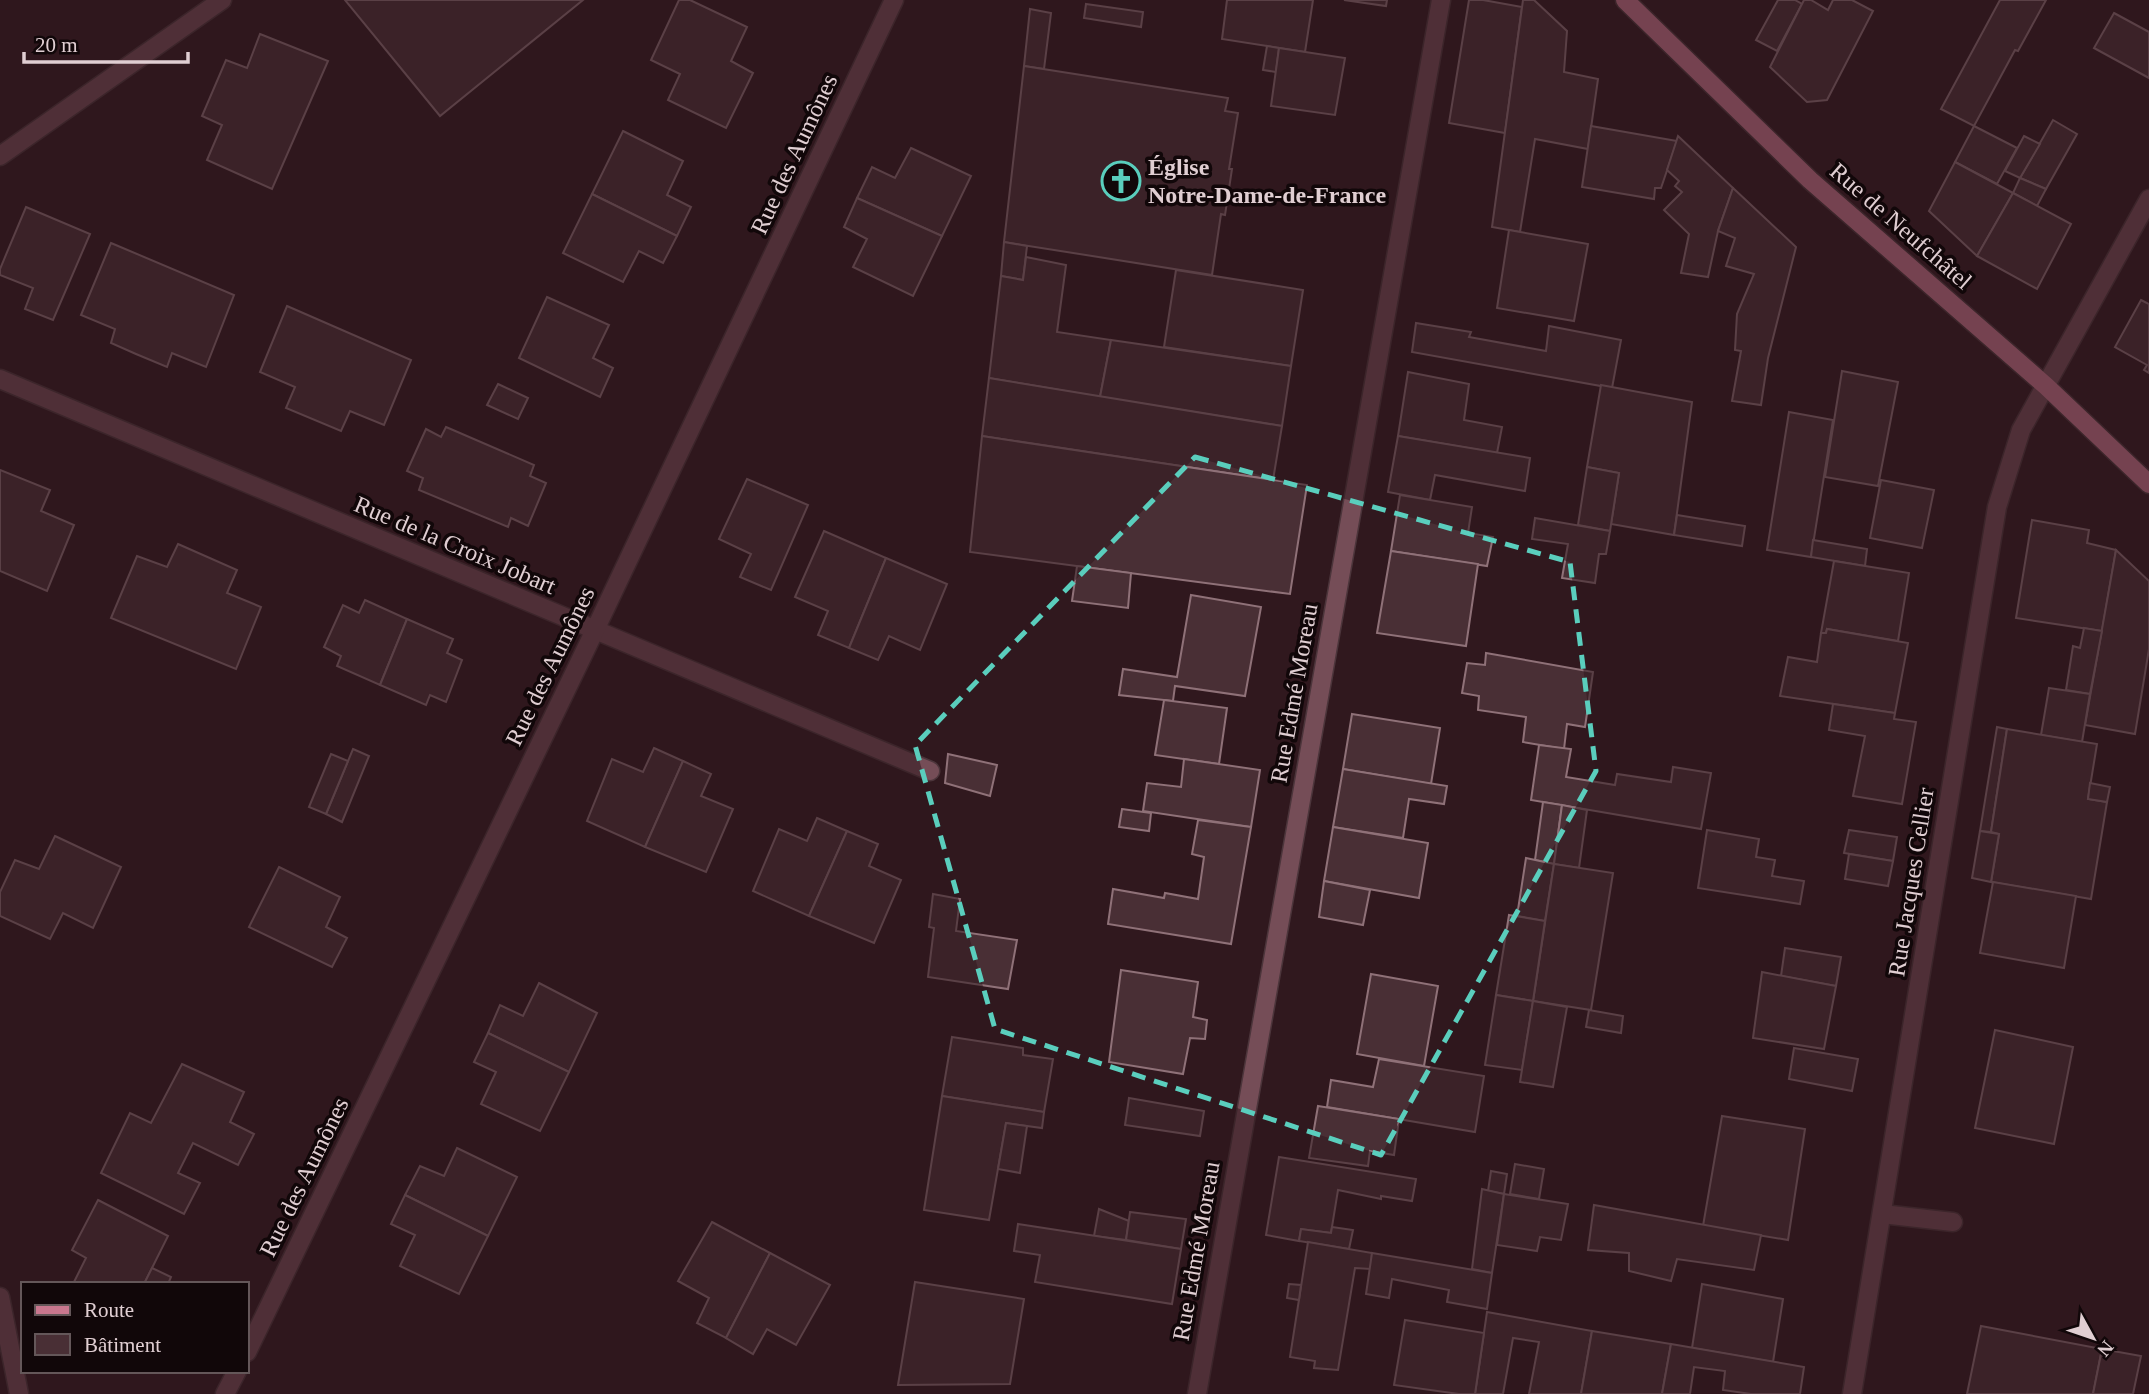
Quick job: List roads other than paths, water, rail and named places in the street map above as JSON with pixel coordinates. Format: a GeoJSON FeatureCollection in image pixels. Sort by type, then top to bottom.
{"type":"FeatureCollection","features":[{"type":"Feature","properties":{"kind":"main road","name":"Rue de Neufchâtel"},"geometry":{"type":"LineString","coordinates":[[1625,0],[1811,180],[2046,386],[2149,484]]}},
{"type":"Feature","properties":{"kind":"street"},"geometry":{"type":"LineString","coordinates":[[0,156],[222,0]]}},
{"type":"Feature","properties":{"kind":"street","name":"Rue des Aumônes"},"geometry":{"type":"LineString","coordinates":[[248,1350],[595,630],[894,0]]}},
{"type":"Feature","properties":{"kind":"street","name":"Rue Edmé Moreau"},"geometry":{"type":"LineString","coordinates":[[1197,1394],[1441,0]]}},
{"type":"Feature","properties":{"kind":"street","name":"Rue Jacques Cellier"},"geometry":{"type":"LineString","coordinates":[[1852,1394],[1997,507],[2021,430],[2149,199]]}},
{"type":"Feature","properties":{"kind":"street","name":"Rue de la Croix Jobart"},"geometry":{"type":"LineString","coordinates":[[0,379],[930,771]]}},
{"type":"Feature","properties":{"kind":"street"},"geometry":{"type":"LineString","coordinates":[[1882,1213],[1953,1222]]}},
{"type":"Feature","properties":{"kind":"street"},"geometry":{"type":"LineString","coordinates":[[0,1297],[19,1394]]}},
{"type":"Feature","properties":{"kind":"street"},"geometry":{"type":"LineString","coordinates":[[225,1394],[236,1373]]}},
{"type":"Feature","properties":{"kind":"place","name":"Église Notre-Dame-de-France"},"geometry":{"type":"Point","coordinates":[1121,181]}}]}
